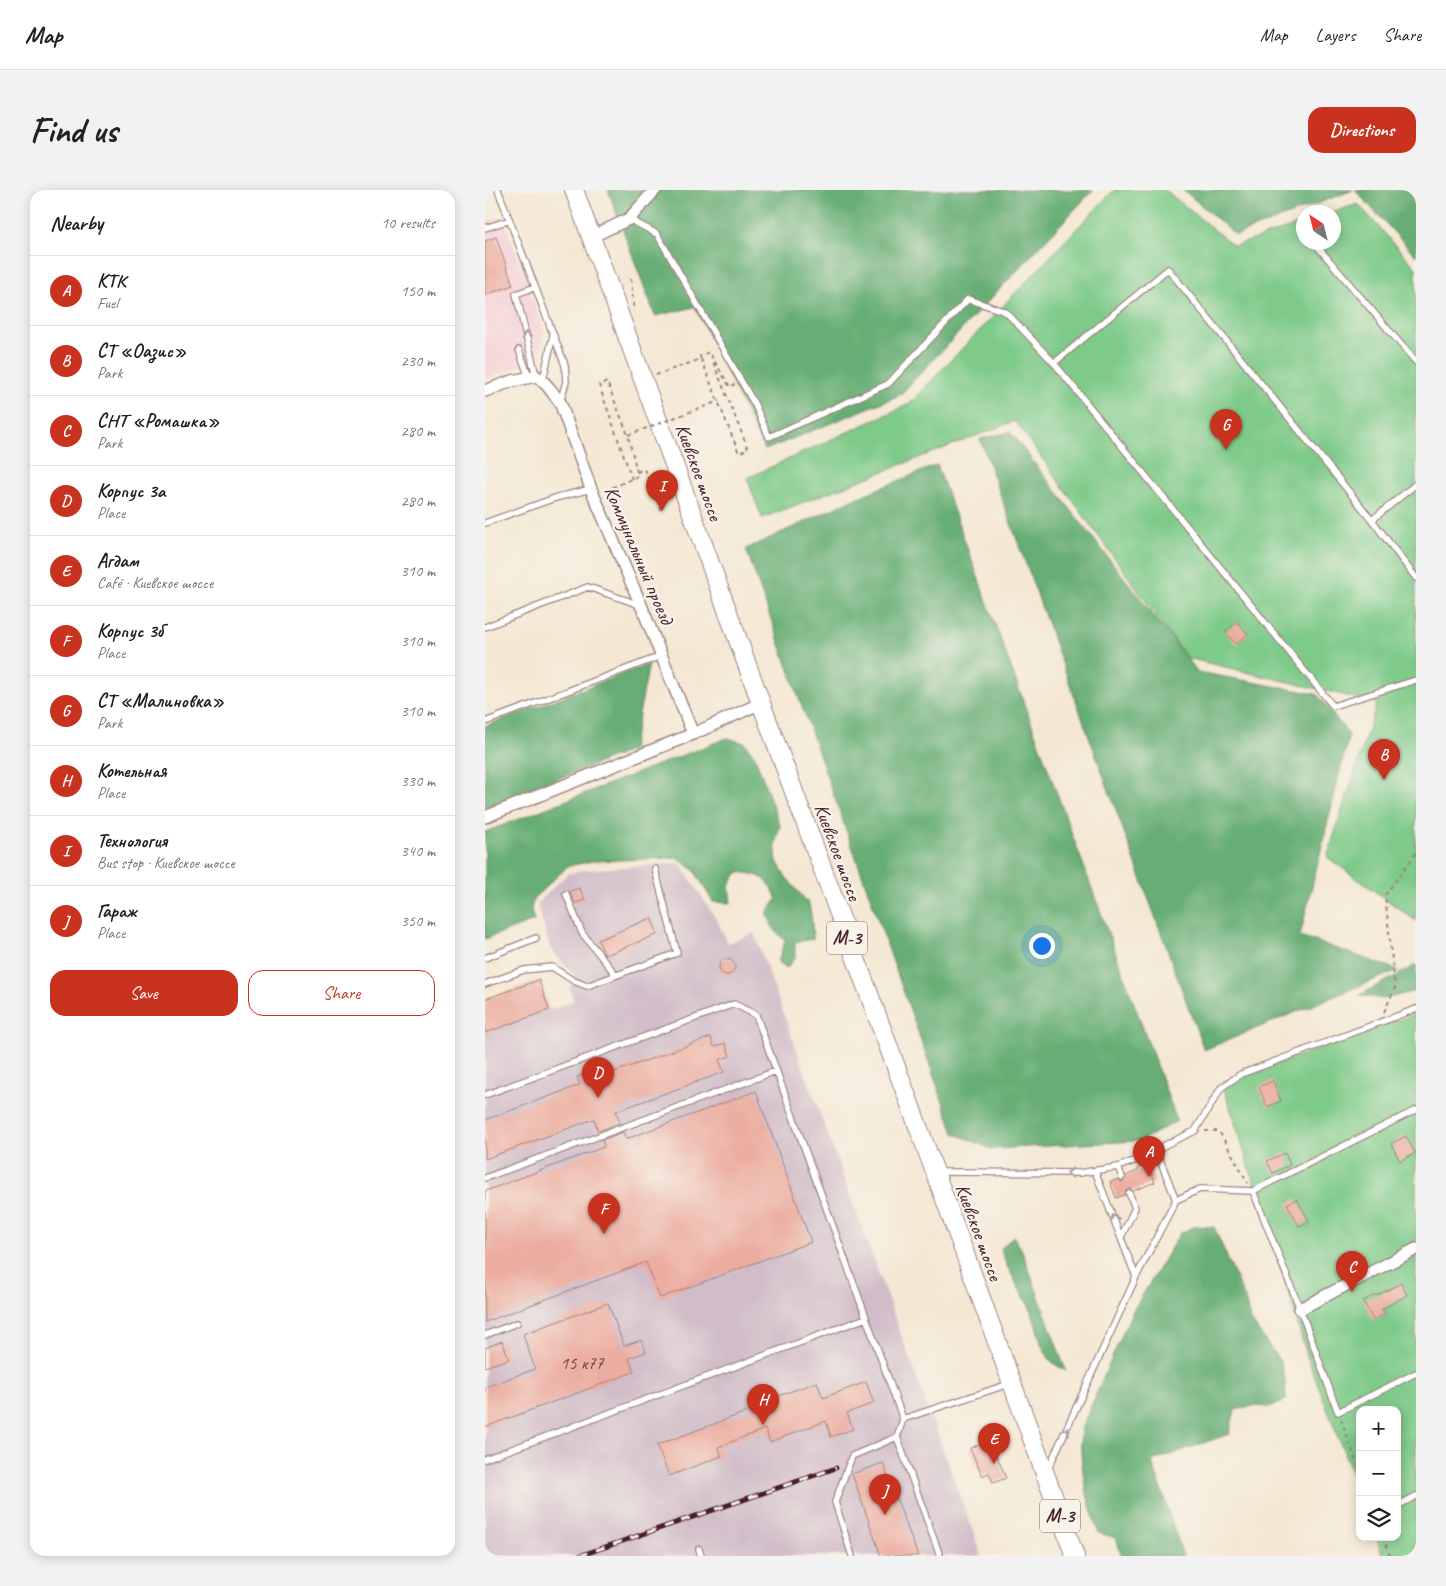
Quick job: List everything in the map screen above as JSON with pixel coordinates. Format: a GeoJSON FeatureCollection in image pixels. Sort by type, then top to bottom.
{"type":"FeatureCollection","features":[{"type":"Feature","properties":{"kind":"highway","name":"Киевское шоссе"},"geometry":{"type":"LineString","coordinates":[[574,190],[1075,1556]]}},
{"type":"Feature","properties":{"kind":"street"},"geometry":{"type":"LineString","coordinates":[[591,237],[629,219],[655,190]]}},
{"type":"Feature","properties":{"kind":"street"},"geometry":{"type":"LineString","coordinates":[[485,391],[512,381],[536,377]]}},
{"type":"Feature","properties":{"kind":"street","name":"Коммунальный проезд"},"geometry":{"type":"LineString","coordinates":[[536,377],[560,402],[592,492],[641,605],[693,734]]}},
{"type":"Feature","properties":{"kind":"street"},"geometry":{"type":"LineString","coordinates":[[485,817],[693,734],[761,703]]}},
{"type":"Feature","properties":{"kind":"street"},"geometry":{"type":"LineString","coordinates":[[1300,1309],[1416,1249]]}},
{"type":"Feature","properties":{"kind":"lane"},"geometry":{"type":"LineString","coordinates":[[498,190],[565,365],[566,382],[560,402]]}},
{"type":"Feature","properties":{"kind":"lane"},"geometry":{"type":"LineString","coordinates":[[629,219],[657,234],[755,404],[769,437],[888,384],[968,299],[1006,312],[1054,363],[1333,706],[1416,680]]}},
{"type":"Feature","properties":{"kind":"lane"},"geometry":{"type":"LineString","coordinates":[[485,228],[509,220]]}},
{"type":"Feature","properties":{"kind":"lane"},"geometry":{"type":"LineString","coordinates":[[1320,250],[1416,362]]}},
{"type":"Feature","properties":{"kind":"lane"},"geometry":{"type":"LineString","coordinates":[[1054,363],[1168,269],[1372,520],[1416,578]]}},
{"type":"Feature","properties":{"kind":"lane"},"geometry":{"type":"LineString","coordinates":[[535,288],[516,294],[536,377]]}},
{"type":"Feature","properties":{"kind":"lane"},"geometry":{"type":"LineString","coordinates":[[536,377],[553,336]]}},
{"type":"Feature","properties":{"kind":"lane"},"geometry":{"type":"LineString","coordinates":[[519,350],[536,377]]}},
{"type":"Feature","properties":{"kind":"lane"},"geometry":{"type":"LineString","coordinates":[[1372,520],[1416,484]]}},
{"type":"Feature","properties":{"kind":"lane"},"geometry":{"type":"LineString","coordinates":[[485,523],[555,498],[592,492]]}},
{"type":"Feature","properties":{"kind":"lane"},"geometry":{"type":"LineString","coordinates":[[485,627],[589,587],[641,605]]}},
{"type":"Feature","properties":{"kind":"lane"},"geometry":{"type":"LineString","coordinates":[[485,722],[661,656]]}},
{"type":"Feature","properties":{"kind":"lane"},"geometry":{"type":"LineString","coordinates":[[485,984],[524,970],[551,967],[574,981],[587,986],[677,953],[655,869]]}},
{"type":"Feature","properties":{"kind":"lane"},"geometry":{"type":"LineString","coordinates":[[566,894],[582,933],[616,975]]}},
{"type":"Feature","properties":{"kind":"lane"},"geometry":{"type":"LineString","coordinates":[[485,958],[536,938]]}},
{"type":"Feature","properties":{"kind":"lane"},"geometry":{"type":"LineString","coordinates":[[485,1095],[734,1004],[756,1015],[903,1419],[897,1437],[940,1556]]}},
{"type":"Feature","properties":{"kind":"lane"},"geometry":{"type":"LineString","coordinates":[[935,1172],[1079,1173],[1118,1167],[1157,1152],[1165,1145],[1195,1131],[1221,1088],[1241,1074],[1416,1010]]}},
{"type":"Feature","properties":{"kind":"lane"},"geometry":{"type":"LineString","coordinates":[[485,1178],[776,1071]]}},
{"type":"Feature","properties":{"kind":"lane"},"geometry":{"type":"LineString","coordinates":[[1045,1475],[1136,1277],[1176,1200],[1200,1189],[1253,1191],[1416,1110]]}},
{"type":"Feature","properties":{"kind":"lane"},"geometry":{"type":"LineString","coordinates":[[1157,1152],[1176,1200]]}},
{"type":"Feature","properties":{"kind":"lane"},"geometry":{"type":"LineString","coordinates":[[1118,1167],[1122,1177]]}},
{"type":"Feature","properties":{"kind":"lane"},"geometry":{"type":"LineString","coordinates":[[1095,1171],[1136,1277]]}},
{"type":"Feature","properties":{"kind":"lane"},"geometry":{"type":"LineString","coordinates":[[1253,1191],[1300,1309],[1338,1412],[1416,1372]]}},
{"type":"Feature","properties":{"kind":"lane"},"geometry":{"type":"LineString","coordinates":[[1121,1237],[1135,1208],[1129,1193]]}},
{"type":"Feature","properties":{"kind":"lane"},"geometry":{"type":"LineString","coordinates":[[485,1459],[866,1318]]}},
{"type":"Feature","properties":{"kind":"lane"},"geometry":{"type":"LineString","coordinates":[[485,1335],[517,1323]]}},
{"type":"Feature","properties":{"kind":"lane"},"geometry":{"type":"LineString","coordinates":[[903,1419],[1011,1383]]}},
{"type":"Feature","properties":{"kind":"lane"},"geometry":{"type":"LineString","coordinates":[[852,1556],[835,1502],[853,1456],[897,1437]]}},
{"type":"Feature","properties":{"kind":"lane"},"geometry":{"type":"LineString","coordinates":[[1401,1504],[1416,1496]]}},
{"type":"Feature","properties":{"kind":"lane"},"geometry":{"type":"LineString","coordinates":[[699,1550],[701,1556]]}},
{"type":"Feature","properties":{"kind":"path"},"geometry":{"type":"LineString","coordinates":[[631,278],[635,312]]}},
{"type":"Feature","properties":{"kind":"path"},"geometry":{"type":"LineString","coordinates":[[709,352],[730,386],[742,382]]}},
{"type":"Feature","properties":{"kind":"path"},"geometry":{"type":"LineString","coordinates":[[709,352],[748,449],[739,453],[700,356],[709,352]]}},
{"type":"Feature","properties":{"kind":"path"},"geometry":{"type":"LineString","coordinates":[[656,375],[701,359]]}},
{"type":"Feature","properties":{"kind":"path"},"geometry":{"type":"LineString","coordinates":[[592,492],[632,479],[639,476],[628,435],[607,382],[599,385],[632,479]]}},
{"type":"Feature","properties":{"kind":"path"},"geometry":{"type":"LineString","coordinates":[[628,435],[719,401]]}},
{"type":"Feature","properties":{"kind":"path"},"geometry":{"type":"LineString","coordinates":[[637,472],[644,469],[662,511]]}},
{"type":"Feature","properties":{"kind":"path"},"geometry":{"type":"LineString","coordinates":[[1380,1022],[1395,988],[1385,895],[1416,853]]}},
{"type":"Feature","properties":{"kind":"path"},"geometry":{"type":"LineString","coordinates":[[1195,1131],[1219,1131],[1253,1191]]}},
{"type":"Feature","properties":{"kind":"path"},"geometry":{"type":"LineString","coordinates":[[1338,1412],[1356,1461]]}},
{"type":"Feature","properties":{"kind":"path"},"geometry":{"type":"LineString","coordinates":[[1384,1541],[1390,1556]]}},
{"type":"Feature","properties":{"kind":"shaded area"},"geometry":{"type":"Polygon","coordinates":[[[503,217],[544,331],[540,359],[485,379],[485,222],[503,217]]]}},
{"type":"Feature","properties":{"kind":"shaded area"},"geometry":{"type":"Polygon","coordinates":[[[680,863],[718,922],[728,943],[754,933],[982,1556],[485,1556],[485,1033],[492,1031],[485,1011],[539,980],[549,1010],[574,1001],[570,988],[576,977],[550,948],[537,904],[567,874],[585,870],[680,863]]]}},
{"type":"Feature","properties":{"kind":"green space"},"geometry":{"type":"Polygon","coordinates":[[[608,190],[1093,190],[900,395],[765,450],[695,307],[655,316],[608,190]]]}},
{"type":"Feature","properties":{"kind":"green space"},"geometry":{"type":"Polygon","coordinates":[[[1114,190],[1165,190],[1234,246],[1296,225],[1296,250],[1341,250],[1341,209],[1358,204],[1416,268],[1416,921],[1327,857],[1377,703],[1187,658],[1015,421],[762,518],[747,478],[909,404],[1114,190]]]}},
{"type":"Feature","properties":{"kind":"green space"},"geometry":{"type":"Polygon","coordinates":[[[1183,190],[1353,190],[1314,205],[1296,205],[1296,212],[1236,235],[1183,190]]]}},
{"type":"Feature","properties":{"kind":"green space"},"geometry":{"type":"Polygon","coordinates":[[[1355,190],[1416,190],[1416,256],[1355,190]]]}},
{"type":"Feature","properties":{"kind":"green space"},"geometry":{"type":"Polygon","coordinates":[[[1010,432],[1198,672],[1317,694],[1349,735],[1300,936],[1398,970],[1204,1050],[980,439],[1010,432]]]}},
{"type":"Feature","properties":{"kind":"green space"},"geometry":{"type":"Polygon","coordinates":[[[937,465],[1177,1121],[1140,1141],[991,1149],[954,1133],[746,549],[856,498],[937,465]]]}},
{"type":"Feature","properties":{"kind":"green space"},"geometry":{"type":"Polygon","coordinates":[[[649,664],[632,750],[485,807],[485,726],[649,664]]]}},
{"type":"Feature","properties":{"kind":"green space"},"geometry":{"type":"Polygon","coordinates":[[[727,738],[745,743],[755,757],[780,826],[775,844],[777,861],[786,877],[809,904],[813,939],[795,942],[795,958],[787,968],[778,962],[785,941],[773,928],[767,913],[777,899],[763,878],[753,874],[738,872],[729,886],[731,903],[713,902],[694,870],[677,858],[593,861],[568,866],[534,898],[531,909],[534,921],[485,939],[485,832],[727,738]]]}},
{"type":"Feature","properties":{"kind":"green space"},"geometry":{"type":"Polygon","coordinates":[[[1416,965],[1416,991],[1383,999],[1360,995],[1416,965]]]}},
{"type":"Feature","properties":{"kind":"green space"},"geometry":{"type":"Polygon","coordinates":[[[1416,1014],[1416,1556],[1383,1556],[1377,1541],[1401,1541],[1401,1406],[1356,1406],[1356,1484],[1309,1362],[1267,1222],[1222,1083],[1416,1014]]]}},
{"type":"Feature","properties":{"kind":"green space"},"geometry":{"type":"Polygon","coordinates":[[[1196,1226],[1214,1227],[1245,1299],[1250,1319],[1281,1363],[1285,1380],[1286,1400],[1269,1407],[1253,1406],[1235,1410],[1229,1434],[1152,1461],[1183,1556],[1126,1556],[1121,1554],[1116,1538],[1099,1533],[1085,1482],[1081,1456],[1081,1429],[1131,1314],[1180,1233],[1196,1226]]]}},
{"type":"Feature","properties":{"kind":"green space"},"geometry":{"type":"Polygon","coordinates":[[[1013,1236],[1021,1248],[1066,1371],[1051,1362],[1042,1346],[1032,1312],[1007,1266],[1001,1249],[1013,1236]]]}},
{"type":"Feature","properties":{"kind":"building"},"geometry":{"type":"Polygon","coordinates":[[[496,237],[513,285],[485,295],[485,241],[496,237]]]}},
{"type":"Feature","properties":{"kind":"building"},"geometry":{"type":"Polygon","coordinates":[[[1237,622],[1248,634],[1236,644],[1225,632],[1237,622]]]}},
{"type":"Feature","properties":{"kind":"building"},"geometry":{"type":"Polygon","coordinates":[[[580,888],[585,900],[575,903],[570,891],[580,888]]]}},
{"type":"Feature","properties":{"kind":"building"},"geometry":{"type":"Polygon","coordinates":[[[651,918],[658,934],[606,955],[598,940],[651,918]]]}},
{"type":"Feature","properties":{"kind":"building"},"geometry":{"type":"Polygon","coordinates":[[[727,959],[733,961],[735,967],[733,973],[727,975],[721,973],[719,967],[721,961],[727,959]]]}},
{"type":"Feature","properties":{"kind":"building"},"geometry":{"type":"Polygon","coordinates":[[[539,980],[549,1010],[485,1033],[485,999],[539,980]]]}},
{"type":"Feature","properties":{"kind":"building"},"geometry":{"type":"Polygon","coordinates":[[[711,1037],[714,1047],[725,1043],[730,1056],[719,1060],[724,1072],[616,1111],[620,1123],[598,1131],[594,1119],[485,1159],[485,1120],[580,1085],[577,1077],[598,1069],[601,1077],[711,1037]]]}},
{"type":"Feature","properties":{"kind":"building"},"geometry":{"type":"Polygon","coordinates":[[[1273,1081],[1281,1101],[1267,1107],[1259,1087],[1273,1081]]]}},
{"type":"Feature","properties":{"kind":"building"},"geometry":{"type":"Polygon","coordinates":[[[756,1091],[811,1242],[660,1298],[646,1262],[485,1322],[485,1191],[604,1147],[602,1140],[623,1132],[626,1139],[756,1091]]]}},
{"type":"Feature","properties":{"kind":"building"},"geometry":{"type":"Polygon","coordinates":[[[1406,1136],[1415,1153],[1400,1161],[1391,1144],[1406,1136]]]}},
{"type":"Feature","properties":{"kind":"building"},"geometry":{"type":"Polygon","coordinates":[[[1285,1153],[1290,1165],[1273,1173],[1267,1161],[1285,1153]]]}},
{"type":"Feature","properties":{"kind":"building"},"geometry":{"type":"Polygon","coordinates":[[[1148,1164],[1155,1182],[1133,1191],[1128,1189],[1125,1191],[1125,1195],[1116,1198],[1110,1182],[1118,1179],[1121,1182],[1124,1181],[1126,1176],[1148,1164]]]}},
{"type":"Feature","properties":{"kind":"building"},"geometry":{"type":"Polygon","coordinates":[[[1297,1199],[1309,1221],[1299,1226],[1287,1204],[1297,1199]]]}},
{"type":"Feature","properties":{"kind":"building"},"geometry":{"type":"Polygon","coordinates":[[[1401,1283],[1407,1295],[1382,1309],[1385,1314],[1373,1320],[1363,1301],[1401,1283]]]}},
{"type":"Feature","properties":{"kind":"building"},"geometry":{"type":"Polygon","coordinates":[[[608,1303],[624,1346],[641,1340],[646,1352],[629,1358],[634,1372],[485,1427],[485,1387],[535,1369],[523,1334],[608,1303]]]}},
{"type":"Feature","properties":{"kind":"building"},"geometry":{"type":"Polygon","coordinates":[[[502,1341],[509,1359],[485,1367],[485,1348],[502,1341]]]}},
{"type":"Feature","properties":{"kind":"building"},"geometry":{"type":"Polygon","coordinates":[[[817,1382],[823,1398],[866,1382],[874,1403],[847,1413],[853,1429],[831,1437],[826,1421],[770,1442],[765,1429],[718,1447],[722,1456],[669,1476],[657,1445],[757,1408],[756,1404],[817,1382]]]}},
{"type":"Feature","properties":{"kind":"building"},"geometry":{"type":"Polygon","coordinates":[[[990,1440],[1006,1478],[993,1483],[989,1473],[982,1476],[970,1448],[990,1440]]]}},
{"type":"Feature","properties":{"kind":"building"},"geometry":{"type":"Polygon","coordinates":[[[883,1463],[918,1556],[881,1556],[852,1474],[883,1463]]]}},
{"type":"Feature","properties":{"kind":"railway"},"geometry":{"type":"LineString","coordinates":[[579,1556],[836,1468]]}},
{"type":"Feature","properties":{"kind":"place","name":"СТ «Малиновка»"},"geometry":{"type":"Point","coordinates":[1226,450]}},
{"type":"Feature","properties":{"kind":"place","name":"Технология"},"geometry":{"type":"Point","coordinates":[662,511]}},
{"type":"Feature","properties":{"kind":"place","name":"СТ «Оазис»"},"geometry":{"type":"Point","coordinates":[1384,780]}},
{"type":"Feature","properties":{"kind":"place","name":"Корпус 3a"},"geometry":{"type":"Point","coordinates":[598,1098]}},
{"type":"Feature","properties":{"kind":"place","name":"КТК"},"geometry":{"type":"Point","coordinates":[1149,1177]}},
{"type":"Feature","properties":{"kind":"place","name":"Корпус 3б"},"geometry":{"type":"Point","coordinates":[604,1234]}},
{"type":"Feature","properties":{"kind":"place","name":"СНТ «Ромашка»"},"geometry":{"type":"Point","coordinates":[1352,1292]}},
{"type":"Feature","properties":{"kind":"place","name":"Котельная"},"geometry":{"type":"Point","coordinates":[763,1425]}},
{"type":"Feature","properties":{"kind":"place","name":"Агдам"},"geometry":{"type":"Point","coordinates":[994,1464]}},
{"type":"Feature","properties":{"kind":"place","name":"Гараж"},"geometry":{"type":"Point","coordinates":[885,1515]}}]}
